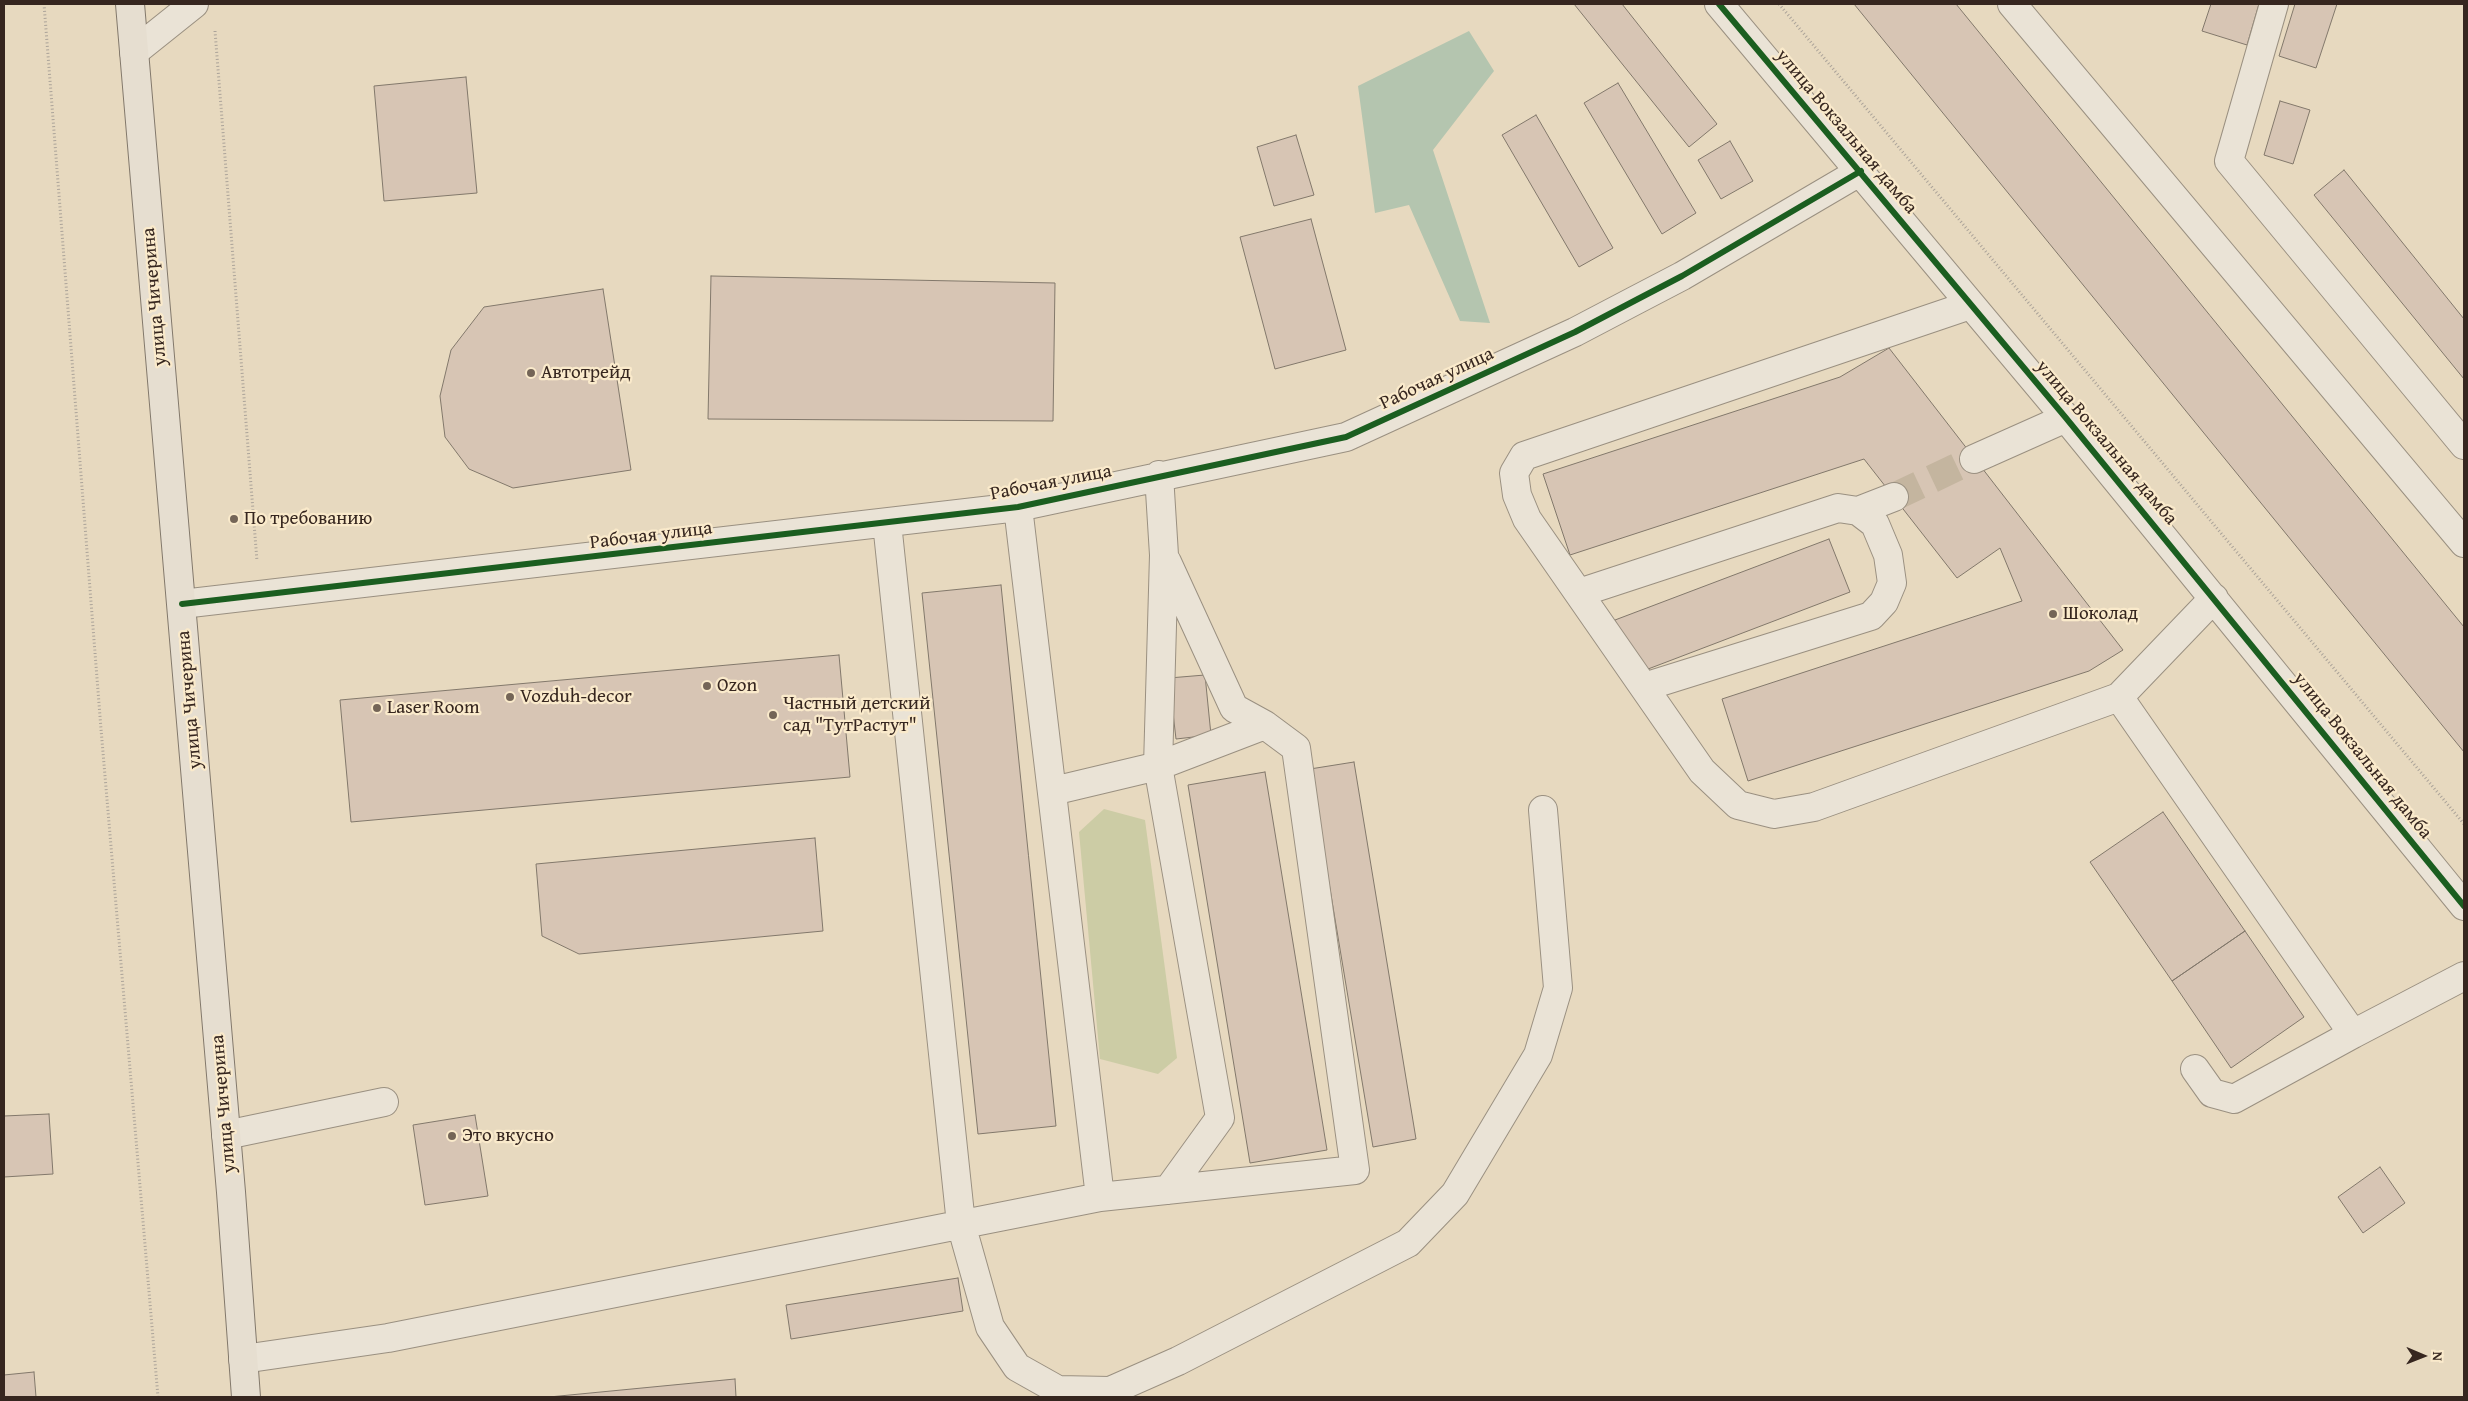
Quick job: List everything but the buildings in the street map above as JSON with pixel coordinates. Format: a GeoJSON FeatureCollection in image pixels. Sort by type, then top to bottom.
{"type":"FeatureCollection","features":[{"type":"Feature","properties":{"kind":"main road","name":"улица Чичерина"},"geometry":{"type":"LineString","coordinates":[[130,4],[182,604],[246,1397]]}},
{"type":"Feature","properties":{"kind":"street"},"geometry":{"type":"LineString","coordinates":[[134,52],[194,4]]}},
{"type":"Feature","properties":{"kind":"street","name":"улица Вокзальная дамба"},"geometry":{"type":"LineString","coordinates":[[1719,4],[1861,171],[1970,305],[2066,418],[2464,906]]}},
{"type":"Feature","properties":{"kind":"street"},"geometry":{"type":"LineString","coordinates":[[2012,4],[2464,543]]}},
{"type":"Feature","properties":{"kind":"street"},"geometry":{"type":"LineString","coordinates":[[2274,4],[2229,161],[2464,444]]}},
{"type":"Feature","properties":{"kind":"street","name":"Рабочая улица"},"geometry":{"type":"LineString","coordinates":[[182,604],[887,524],[1018,507],[1083,494],[1159,475],[1346,437],[1575,332],[1682,276],[1861,171]]}},
{"type":"Feature","properties":{"kind":"street"},"geometry":{"type":"LineString","coordinates":[[1970,305],[1524,456],[1514,473],[1517,495],[1527,519],[1702,771],[1738,805],[1774,814],[1814,807],[2119,697],[2214,598]]}},
{"type":"Feature","properties":{"kind":"street"},"geometry":{"type":"LineString","coordinates":[[1974,458],[2066,418]]}},
{"type":"Feature","properties":{"kind":"street"},"geometry":{"type":"LineString","coordinates":[[1159,475],[1164,555],[1158,766],[1220,1118],[1168,1190]]}},
{"type":"Feature","properties":{"kind":"street"},"geometry":{"type":"LineString","coordinates":[[1858,511],[1894,497]]}},
{"type":"Feature","properties":{"kind":"street"},"geometry":{"type":"LineString","coordinates":[[1018,507],[1100,1197]]}},
{"type":"Feature","properties":{"kind":"street"},"geometry":{"type":"LineString","coordinates":[[1579,593],[1838,508],[1858,511],[1875,524],[1888,555],[1892,584],[1884,602],[1871,616],[1644,687]]}},
{"type":"Feature","properties":{"kind":"street"},"geometry":{"type":"LineString","coordinates":[[887,524],[961,1224],[990,1327],[1017,1367],[1061,1391],[1110,1391],[1178,1361],[1408,1243],[1456,1194],[1538,1055],[1558,988],[1543,810]]}},
{"type":"Feature","properties":{"kind":"street"},"geometry":{"type":"LineString","coordinates":[[243,1358],[388,1338],[1100,1197],[1355,1170],[1296,748],[1265,725],[1234,708],[1164,555]]}},
{"type":"Feature","properties":{"kind":"street"},"geometry":{"type":"LineString","coordinates":[[2119,697],[2353,1034]]}},
{"type":"Feature","properties":{"kind":"street"},"geometry":{"type":"LineString","coordinates":[[1053,791],[1158,766],[1265,725]]}},
{"type":"Feature","properties":{"kind":"street"},"geometry":{"type":"LineString","coordinates":[[2195,1070],[2212,1093],[2234,1099],[2464,976]]}},
{"type":"Feature","properties":{"kind":"street"},"geometry":{"type":"LineString","coordinates":[[226,1135],[384,1102]]}},
{"type":"Feature","properties":{"kind":"path"},"geometry":{"type":"LineString","coordinates":[[44,4],[101,729],[158,1397]]}},
{"type":"Feature","properties":{"kind":"path"},"geometry":{"type":"LineString","coordinates":[[1779,4],[2464,824]]}},
{"type":"Feature","properties":{"kind":"path"},"geometry":{"type":"LineString","coordinates":[[214,24],[260,596]]}},
{"type":"Feature","properties":{"kind":"shaded area"},"geometry":{"type":"Polygon","coordinates":[[[1469,31],[1494,71],[1433,150],[1490,323],[1460,321],[1409,205],[1375,213],[1358,86],[1469,31]]]}},
{"type":"Feature","properties":{"kind":"shaded area"},"geometry":{"type":"Polygon","coordinates":[[[1104,809],[1145,820],[1177,1058],[1158,1074],[1100,1059],[1079,832],[1104,809]]]}},
{"type":"Feature","properties":{"kind":"tunnel"},"geometry":{"type":"LineString","coordinates":[[1894,497],[1974,459]]}},
{"type":"Feature","properties":{"kind":"cycle path"},"geometry":{"type":"LineString","coordinates":[[1719,4],[2066,418],[2464,906]]}},
{"type":"Feature","properties":{"kind":"cycle path"},"geometry":{"type":"LineString","coordinates":[[182,604],[1018,507],[1346,437],[1575,332],[1682,276],[1861,171]]}},
{"type":"Feature","properties":{"kind":"place","name":"Автотрейд"},"geometry":{"type":"Point","coordinates":[531,373]}},
{"type":"Feature","properties":{"kind":"place","name":"По требованию"},"geometry":{"type":"Point","coordinates":[234,519]}},
{"type":"Feature","properties":{"kind":"place","name":"Шоколад"},"geometry":{"type":"Point","coordinates":[2053,614]}},
{"type":"Feature","properties":{"kind":"place","name":"Ozon"},"geometry":{"type":"Point","coordinates":[707,686]}},
{"type":"Feature","properties":{"kind":"place","name":"Vozduh-decor"},"geometry":{"type":"Point","coordinates":[510,697]}},
{"type":"Feature","properties":{"kind":"place","name":"Laser Room"},"geometry":{"type":"Point","coordinates":[377,708]}},
{"type":"Feature","properties":{"kind":"place","name":"Частный детский сад \"ТутРастут\""},"geometry":{"type":"Point","coordinates":[773,715]}},
{"type":"Feature","properties":{"kind":"place","name":"Это вкусно"},"geometry":{"type":"Point","coordinates":[452,1136]}}]}
